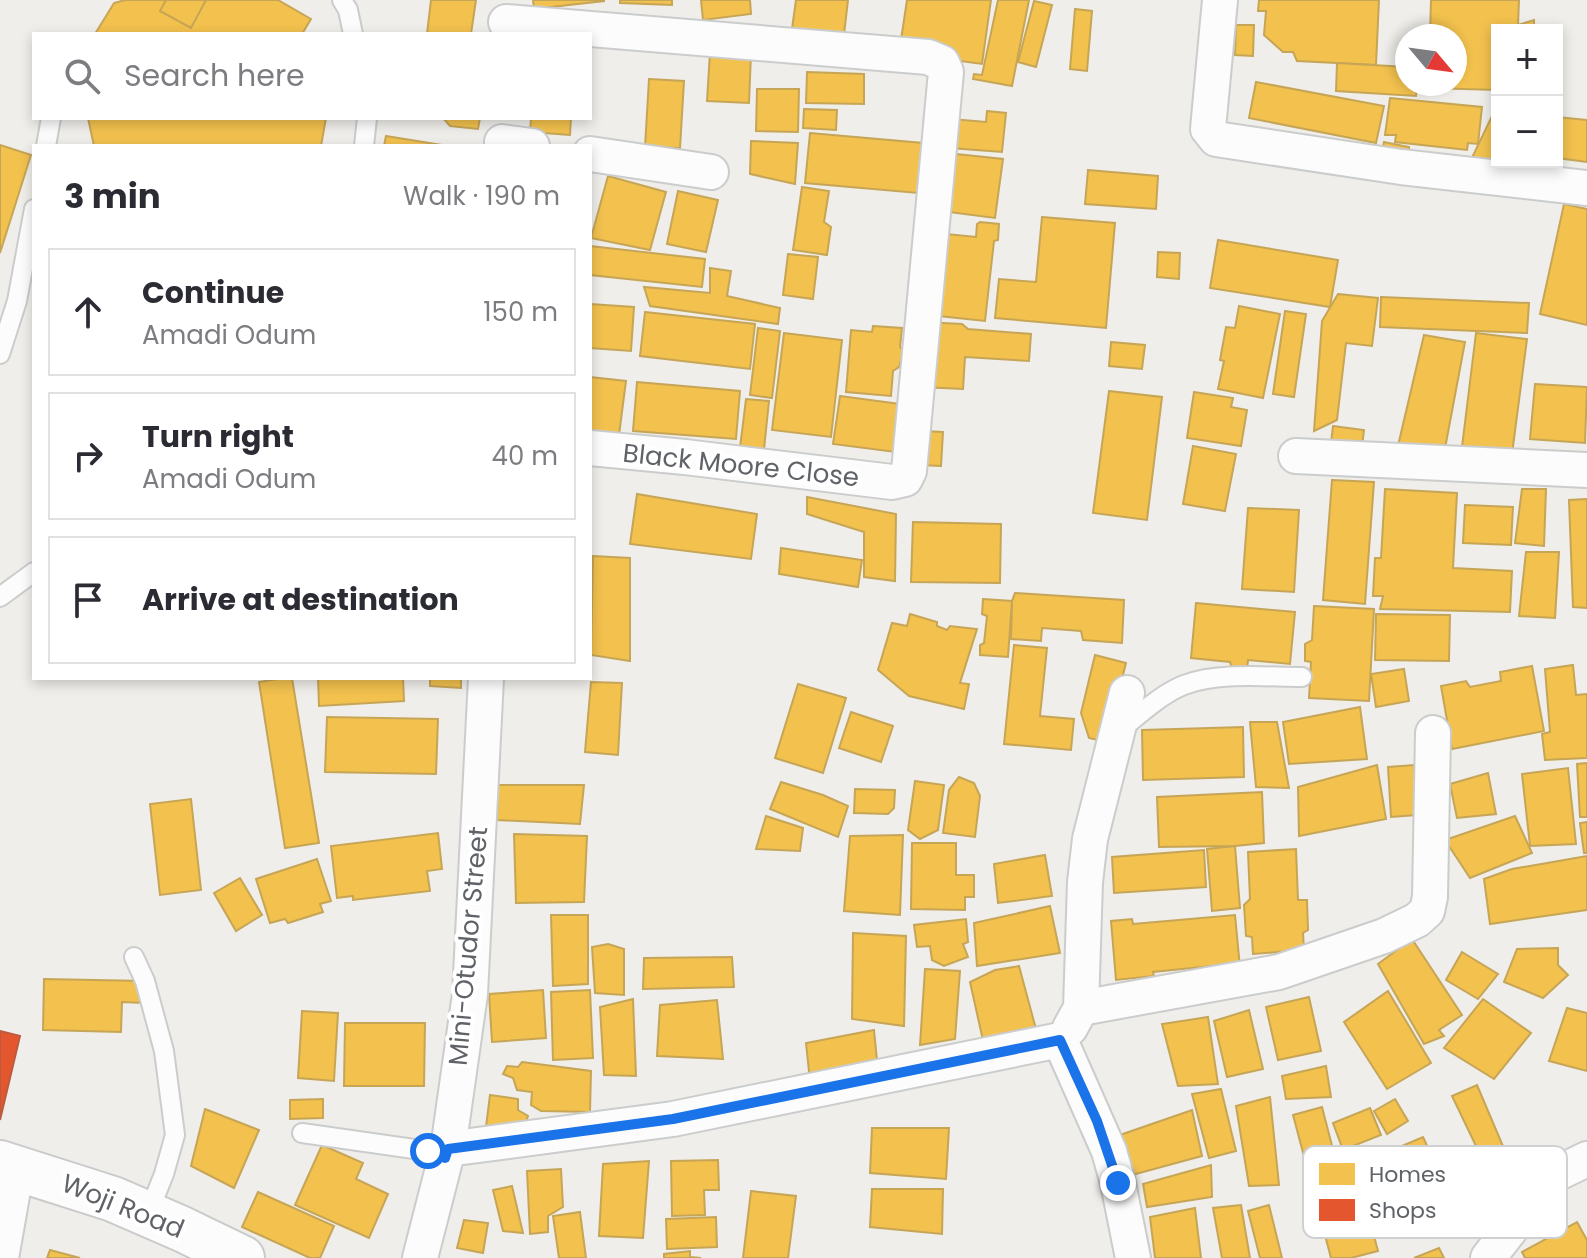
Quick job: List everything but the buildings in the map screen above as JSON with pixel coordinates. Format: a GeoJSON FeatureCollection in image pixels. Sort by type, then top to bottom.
{"type":"FeatureCollection","features":[{"type":"Feature","properties":{"kind":"main road","name":"Woji Road"},"geometry":{"type":"LineString","coordinates":[[8,1165],[67,1183],[148,1214],[242,1258]]}},
{"type":"Feature","properties":{"kind":"street"},"geometry":{"type":"LineString","coordinates":[[1220,0],[1208,129],[1216,139],[1401,167],[1587,188]]}},
{"type":"Feature","properties":{"kind":"street","name":"Black Moore Close"},"geometry":{"type":"LineString","coordinates":[[506,19],[928,57],[942,63],[946,72],[909,471],[905,479],[892,482],[592,448]]}},
{"type":"Feature","properties":{"kind":"street"},"geometry":{"type":"LineString","coordinates":[[592,154],[711,172]]}},
{"type":"Feature","properties":{"kind":"street"},"geometry":{"type":"LineString","coordinates":[[1296,456],[1587,470]]}},
{"type":"Feature","properties":{"kind":"street","name":"Mini-Otudor Street"},"geometry":{"type":"LineString","coordinates":[[420,1258],[446,1154],[470,994],[486,680]]}},
{"type":"Feature","properties":{"kind":"street"},"geometry":{"type":"LineString","coordinates":[[446,1154],[673,1119],[1060,1040],[1073,1025],[1081,1008],[1085,882],[1090,839],[1127,693]]}},
{"type":"Feature","properties":{"kind":"street"},"geometry":{"type":"LineString","coordinates":[[1081,1008],[1279,972],[1384,936],[1417,920],[1427,911],[1430,897],[1433,733]]}},
{"type":"Feature","properties":{"kind":"street"},"geometry":{"type":"LineString","coordinates":[[1060,1040],[1109,1151],[1133,1258]]}},
{"type":"Feature","properties":{"kind":"street"},"geometry":{"type":"LineString","coordinates":[[1567,1169],[1587,1159]]}},
{"type":"Feature","properties":{"kind":"street"},"geometry":{"type":"LineString","coordinates":[[1,1258],[8,1165]]}},
{"type":"Feature","properties":{"kind":"street"},"geometry":{"type":"LineString","coordinates":[[1488,1258],[1504,1238]]}},
{"type":"Feature","properties":{"kind":"lane"},"geometry":{"type":"LineString","coordinates":[[342,0],[348,10],[353,32]]}},
{"type":"Feature","properties":{"kind":"lane"},"geometry":{"type":"LineString","coordinates":[[46,144],[51,120]]}},
{"type":"Feature","properties":{"kind":"lane"},"geometry":{"type":"LineString","coordinates":[[364,144],[367,120]]}},
{"type":"Feature","properties":{"kind":"lane"},"geometry":{"type":"LineString","coordinates":[[0,354],[25,300],[32,229]]}},
{"type":"Feature","properties":{"kind":"lane"},"geometry":{"type":"LineString","coordinates":[[0,597],[32,573]]}},
{"type":"Feature","properties":{"kind":"lane"},"geometry":{"type":"LineString","coordinates":[[1117,733],[1149,707],[1184,685],[1231,677],[1302,677]]}},
{"type":"Feature","properties":{"kind":"lane"},"geometry":{"type":"LineString","coordinates":[[134,957],[145,981],[164,1051],[175,1135],[148,1214]]}},
{"type":"Feature","properties":{"kind":"lane"},"geometry":{"type":"LineString","coordinates":[[302,1133],[446,1154]]}},
{"type":"Feature","properties":{"kind":"route"},"geometry":{"type":"LineString","coordinates":[[428,1151],[445,1158],[448,1149],[673,1119],[1060,1040],[1097,1121],[1118,1183]]}}]}
